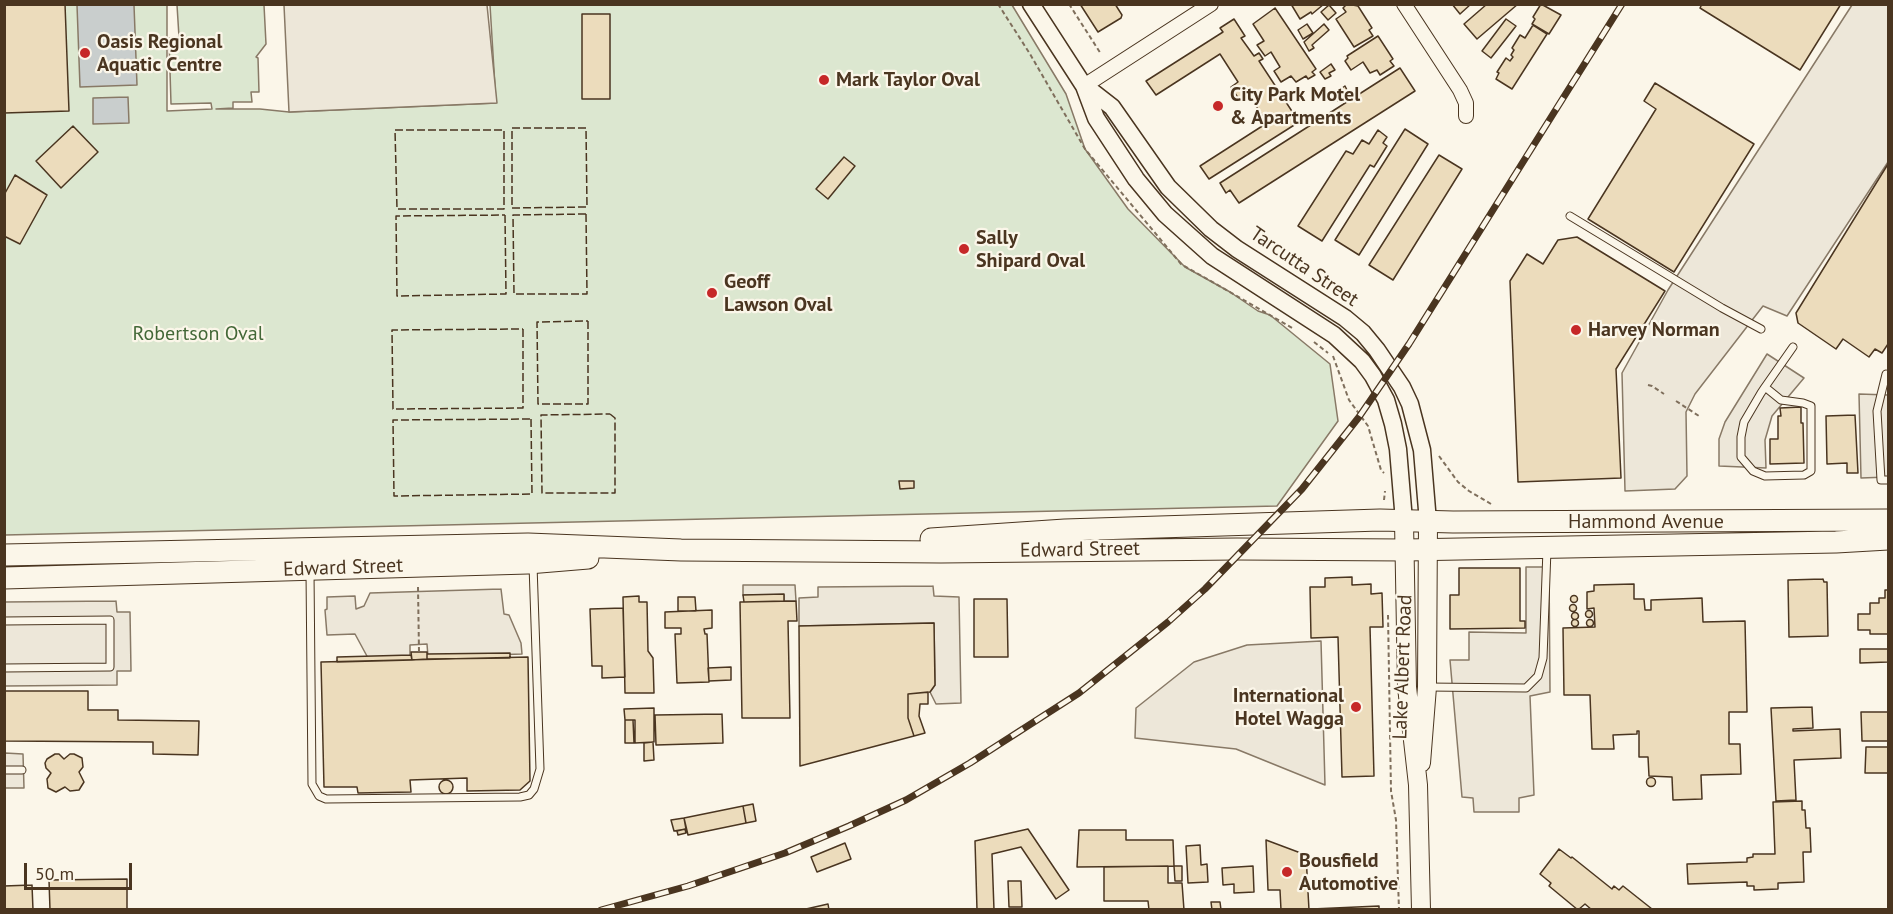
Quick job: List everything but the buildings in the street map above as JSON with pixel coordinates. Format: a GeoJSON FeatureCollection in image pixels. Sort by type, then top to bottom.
{"type":"FeatureCollection","features":[{"type":"Feature","properties":{"kind":"highway","name":"Hammond Avenue"},"geometry":{"type":"LineString","coordinates":[[1404,521],[1888,520]]}},
{"type":"Feature","properties":{"kind":"highway","name":"Edward Street"},"geometry":{"type":"LineString","coordinates":[[754,550],[1065,530],[1404,521]]}},
{"type":"Feature","properties":{"kind":"highway","name":"Hammond Avenue"},"geometry":{"type":"LineString","coordinates":[[1406,550],[1836,542],[1888,539]]}},
{"type":"Feature","properties":{"kind":"highway","name":"Edward Street"},"geometry":{"type":"LineString","coordinates":[[4,578],[528,544],[681,550],[941,552],[1406,550]]}},
{"type":"Feature","properties":{"kind":"highway","name":"Edward Street"},"geometry":{"type":"LineString","coordinates":[[4,555],[145,554],[533,562],[681,550]]}},
{"type":"Feature","properties":{"kind":"main road","name":"Lake Albert Road"},"geometry":{"type":"LineString","coordinates":[[1404,521],[1407,687],[1418,785],[1421,909]]}},
{"type":"Feature","properties":{"kind":"main road","name":"Lake Albert Road"},"geometry":{"type":"LineString","coordinates":[[1418,785],[1425,734],[1427,687],[1428,522]]}},
{"type":"Feature","properties":{"kind":"street","name":"Tarcutta Street"},"geometry":{"type":"LineString","coordinates":[[1031,4],[1084,86],[1096,118],[1118,153],[1165,214],[1212,256],[1334,335],[1362,361],[1386,400],[1393,424],[1398,449],[1404,521]]}},
{"type":"Feature","properties":{"kind":"street"},"geometry":{"type":"LineString","coordinates":[[1084,86],[1211,4]]}},
{"type":"Feature","properties":{"kind":"street"},"geometry":{"type":"LineString","coordinates":[[1404,4],[1460,90],[1466,103],[1466,116]]}},
{"type":"Feature","properties":{"kind":"street","name":"Tarcutta Street"},"geometry":{"type":"LineString","coordinates":[[1084,86],[1112,107],[1153,166],[1181,201],[1211,229],[1345,318],[1363,333],[1377,350],[1402,387],[1417,428],[1422,450],[1428,522]]}},
{"type":"Feature","properties":{"kind":"street"},"geometry":{"type":"LineString","coordinates":[[1118,153],[1135,141]]}},
{"type":"Feature","properties":{"kind":"street"},"geometry":{"type":"LineString","coordinates":[[1136,179],[1153,166]]}},
{"type":"Feature","properties":{"kind":"lane"},"geometry":{"type":"LineString","coordinates":[[1570,216],[1761,329]]}},
{"type":"Feature","properties":{"kind":"lane"},"geometry":{"type":"LineString","coordinates":[[1765,387],[1781,400],[1811,406],[1811,471],[1804,475],[1765,476],[1753,471],[1741,458],[1744,422],[1765,387],[1793,347]]}},
{"type":"Feature","properties":{"kind":"lane"},"geometry":{"type":"LineString","coordinates":[[1886,374],[1877,411],[1881,480],[1888,480]]}},
{"type":"Feature","properties":{"kind":"lane"},"geometry":{"type":"LineString","coordinates":[[1879,403],[1888,404]]}},
{"type":"Feature","properties":{"kind":"lane"},"geometry":{"type":"LineString","coordinates":[[1427,687],[1526,688],[1538,676],[1543,658],[1547,547]]}},
{"type":"Feature","properties":{"kind":"lane"},"geometry":{"type":"LineString","coordinates":[[309,559],[312,784],[319,796],[337,799],[520,797],[529,795],[538,781],[540,769],[533,562]]}},
{"type":"Feature","properties":{"kind":"lane"},"geometry":{"type":"LineString","coordinates":[[4,621],[110,620],[110,668],[4,668]]}},
{"type":"Feature","properties":{"kind":"lane"},"geometry":{"type":"LineString","coordinates":[[4,770],[22,770]]}},
{"type":"Feature","properties":{"kind":"path"},"geometry":{"type":"LineString","coordinates":[[1069,4],[1101,54]]}},
{"type":"Feature","properties":{"kind":"path"},"geometry":{"type":"LineString","coordinates":[[1333,356],[1340,361]]}},
{"type":"Feature","properties":{"kind":"path"},"geometry":{"type":"LineString","coordinates":[[1647,385],[1664,394]]}},
{"type":"Feature","properties":{"kind":"path"},"geometry":{"type":"LineString","coordinates":[[1676,401],[1699,416]]}},
{"type":"Feature","properties":{"kind":"path"},"geometry":{"type":"LineString","coordinates":[[1439,456],[1458,482],[1494,506]]}},
{"type":"Feature","properties":{"kind":"path"},"geometry":{"type":"LineString","coordinates":[[1384,463],[1385,474]]}},
{"type":"Feature","properties":{"kind":"path"},"geometry":{"type":"LineString","coordinates":[[418,587],[419,652]]}},
{"type":"Feature","properties":{"kind":"path"},"geometry":{"type":"LineString","coordinates":[[1388,612],[1391,791],[1396,820],[1399,909]]}},
{"type":"Feature","properties":{"kind":"green space","name":"Robertson Oval"},"geometry":{"type":"Polygon","coordinates":[[[4,5],[167,5],[167,111],[212,109],[211,103],[171,104],[169,38],[179,37],[177,5],[264,5],[266,44],[256,57],[258,58],[259,92],[251,92],[252,102],[233,102],[233,108],[216,109],[260,109],[289,112],[496,103],[490,5],[1012,5],[1066,94],[1085,149],[1128,209],[1185,267],[1230,292],[1258,311],[1270,315],[1330,364],[1338,421],[1277,506],[5,535],[4,5]]]}},
{"type":"Feature","properties":{"kind":"shaded area"},"geometry":{"type":"Polygon","coordinates":[[[77,5],[134,5],[137,85],[80,87],[77,5]]]}},
{"type":"Feature","properties":{"kind":"shaded area"},"geometry":{"type":"Polygon","coordinates":[[[284,5],[487,5],[497,103],[289,112],[284,5]]]}},
{"type":"Feature","properties":{"kind":"shaded area"},"geometry":{"type":"Polygon","coordinates":[[[1852,5],[1888,5],[1888,162],[1787,316],[1763,306],[1695,394],[1686,412],[1687,476],[1675,489],[1625,491],[1622,373],[1668,290],[1852,5]]]}},
{"type":"Feature","properties":{"kind":"shaded area"},"geometry":{"type":"Polygon","coordinates":[[[128,97],[129,123],[93,124],[93,98],[128,97]]]}},
{"type":"Feature","properties":{"kind":"shaded area"},"geometry":{"type":"Polygon","coordinates":[[[1767,354],[1804,378],[1772,416],[1765,440],[1766,468],[1719,466],[1719,439],[1725,422],[1767,354]]]}},
{"type":"Feature","properties":{"kind":"shaded area"},"geometry":{"type":"Polygon","coordinates":[[[1859,394],[1888,395],[1888,477],[1861,478],[1859,394]]]}},
{"type":"Feature","properties":{"kind":"shaded area"},"geometry":{"type":"Polygon","coordinates":[[[1526,567],[1549,567],[1550,692],[1530,696],[1534,795],[1519,798],[1519,812],[1474,812],[1473,798],[1462,797],[1450,660],[1469,660],[1469,632],[1526,633],[1526,567]]]}},
{"type":"Feature","properties":{"kind":"shaded area"},"geometry":{"type":"Polygon","coordinates":[[[743,585],[795,585],[796,601],[784,601],[784,595],[743,595],[743,585]]]}},
{"type":"Feature","properties":{"kind":"shaded area"},"geometry":{"type":"Polygon","coordinates":[[[933,586],[934,596],[959,597],[961,703],[936,704],[930,692],[935,685],[934,623],[799,626],[799,598],[818,597],[818,587],[933,586]]]}},
{"type":"Feature","properties":{"kind":"shaded area"},"geometry":{"type":"Polygon","coordinates":[[[501,589],[504,614],[509,615],[521,643],[522,654],[428,657],[427,644],[410,645],[410,657],[368,658],[355,634],[327,635],[325,610],[327,609],[327,597],[355,596],[356,609],[364,606],[370,593],[501,589]]]}},
{"type":"Feature","properties":{"kind":"shaded area"},"geometry":{"type":"Polygon","coordinates":[[[116,601],[117,612],[130,612],[131,671],[117,671],[117,685],[5,686],[4,602],[116,601]]]}},
{"type":"Feature","properties":{"kind":"shaded area"},"geometry":{"type":"Polygon","coordinates":[[[1321,641],[1325,785],[1236,749],[1135,738],[1136,708],[1194,662],[1247,645],[1321,641]]]}},
{"type":"Feature","properties":{"kind":"shaded area"},"geometry":{"type":"Polygon","coordinates":[[[5,753],[23,754],[24,788],[5,788],[5,753]]]}},
{"type":"Feature","properties":{"kind":"railway"},"geometry":{"type":"LineString","coordinates":[[601,910],[688,886],[785,853],[906,800],[970,763],[1079,693],[1168,622],[1205,589],[1302,489],[1359,417],[1409,344],[1622,4]]}},
{"type":"Feature","properties":{"kind":"fence"},"geometry":{"type":"LineString","coordinates":[[512,128],[586,128],[587,207],[512,208],[512,128]]}},
{"type":"Feature","properties":{"kind":"fence"},"geometry":{"type":"LineString","coordinates":[[395,130],[504,130],[504,209],[397,209],[395,130]]}},
{"type":"Feature","properties":{"kind":"fence"},"geometry":{"type":"LineString","coordinates":[[586,214],[587,294],[514,294],[513,215],[586,214]]}},
{"type":"Feature","properties":{"kind":"fence"},"geometry":{"type":"LineString","coordinates":[[505,215],[506,294],[397,296],[396,216],[505,215]]}},
{"type":"Feature","properties":{"kind":"fence"},"geometry":{"type":"LineString","coordinates":[[588,321],[588,404],[538,404],[537,322],[588,321]]}},
{"type":"Feature","properties":{"kind":"fence"},"geometry":{"type":"LineString","coordinates":[[523,329],[523,408],[393,409],[392,330],[523,329]]}},
{"type":"Feature","properties":{"kind":"fence"},"geometry":{"type":"LineString","coordinates":[[610,414],[615,418],[615,493],[542,493],[541,415],[610,414]]}},
{"type":"Feature","properties":{"kind":"fence"},"geometry":{"type":"LineString","coordinates":[[531,419],[532,494],[394,496],[393,420],[531,419]]}},
{"type":"Feature","properties":{"kind":"place","name":"Oasis Regional Aquatic Centre"},"geometry":{"type":"Point","coordinates":[85,53]}},
{"type":"Feature","properties":{"kind":"place","name":"Mark Taylor Oval"},"geometry":{"type":"Point","coordinates":[824,80]}},
{"type":"Feature","properties":{"kind":"place","name":"City Park Motel & Apartments"},"geometry":{"type":"Point","coordinates":[1218,106]}},
{"type":"Feature","properties":{"kind":"place","name":"Sally Shipard Oval"},"geometry":{"type":"Point","coordinates":[964,249]}},
{"type":"Feature","properties":{"kind":"place","name":"Geoff Lawson Oval"},"geometry":{"type":"Point","coordinates":[712,293]}},
{"type":"Feature","properties":{"kind":"place","name":"Harvey Norman"},"geometry":{"type":"Point","coordinates":[1576,330]}},
{"type":"Feature","properties":{"kind":"place","name":"International Hotel Wagga"},"geometry":{"type":"Point","coordinates":[1356,707]}},
{"type":"Feature","properties":{"kind":"place","name":"Bousfield Automotive"},"geometry":{"type":"Point","coordinates":[1287,872]}}]}
